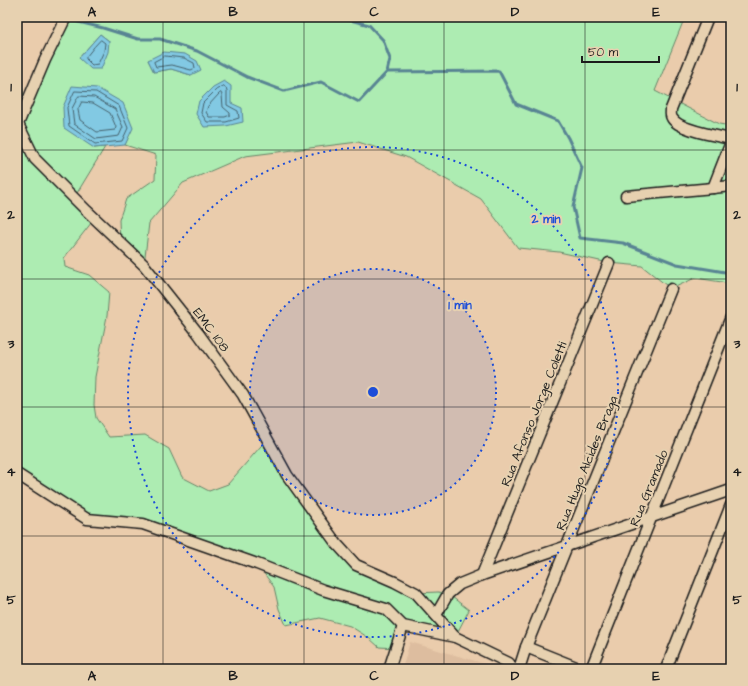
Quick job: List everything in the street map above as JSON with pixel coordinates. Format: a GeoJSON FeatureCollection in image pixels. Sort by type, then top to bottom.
{"type":"FeatureCollection","features":[{"type":"Feature","properties":{"kind":"street","name":"EMC 108"},"geometry":{"type":"LineString","coordinates":[[66,17],[18,124],[35,159],[144,265],[198,333],[243,395],[287,475],[336,543],[356,565],[416,593],[455,637]]}},
{"type":"Feature","properties":{"kind":"street"},"geometry":{"type":"LineString","coordinates":[[708,17],[670,114],[672,119],[680,125],[731,139]]}},
{"type":"Feature","properties":{"kind":"street"},"geometry":{"type":"LineString","coordinates":[[713,188],[731,142]]}},
{"type":"Feature","properties":{"kind":"street"},"geometry":{"type":"LineString","coordinates":[[626,196],[731,186]]}},
{"type":"Feature","properties":{"kind":"street","name":"Rua Afonso Jorge Coletti"},"geometry":{"type":"LineString","coordinates":[[482,575],[609,263]]}},
{"type":"Feature","properties":{"kind":"street","name":"Rua Hugo Alcides Braga"},"geometry":{"type":"LineString","coordinates":[[518,669],[671,289]]}},
{"type":"Feature","properties":{"kind":"street","name":"Rua Gramado"},"geometry":{"type":"LineString","coordinates":[[591,669],[731,317]]}},
{"type":"Feature","properties":{"kind":"street"},"geometry":{"type":"LineString","coordinates":[[17,474],[87,518],[143,524],[257,564],[323,590],[386,609],[402,626],[455,637],[508,663],[513,669]]}},
{"type":"Feature","properties":{"kind":"street"},"geometry":{"type":"LineString","coordinates":[[436,615],[448,594],[460,584],[482,575],[731,490]]}},
{"type":"Feature","properties":{"kind":"street"},"geometry":{"type":"LineString","coordinates":[[666,669],[731,505]]}},
{"type":"Feature","properties":{"kind":"street"},"geometry":{"type":"LineString","coordinates":[[389,669],[402,626]]}},
{"type":"Feature","properties":{"kind":"street"},"geometry":{"type":"LineString","coordinates":[[526,647],[581,669]]}},
{"type":"Feature","properties":{"kind":"shaded area"},"geometry":{"type":"Polygon","coordinates":[[[410,642],[503,669],[402,669],[410,642]]]}},
{"type":"Feature","properties":{"kind":"green space"},"geometry":{"type":"Polygon","coordinates":[[[66,17],[685,17],[655,91],[719,124],[731,126],[731,286],[722,282],[695,278],[671,289],[642,266],[609,263],[559,252],[518,248],[481,199],[406,157],[358,142],[245,156],[183,183],[149,223],[144,265],[120,242],[119,220],[126,199],[155,179],[156,155],[125,145],[132,128],[94,148],[105,147],[74,198],[95,218],[64,258],[65,267],[89,275],[109,292],[107,316],[95,377],[94,405],[96,418],[109,437],[145,435],[169,449],[182,477],[209,491],[228,484],[267,439],[356,565],[416,593],[438,592],[448,594],[469,610],[455,637],[403,626],[396,648],[379,647],[369,638],[350,626],[320,618],[286,625],[279,609],[274,587],[257,564],[143,524],[87,519],[17,474],[17,53],[25,106],[66,17]],[[100,34],[79,58],[109,41],[100,34]],[[148,60],[154,72],[171,69],[191,75],[148,60]]]}},
{"type":"Feature","properties":{"kind":"water"},"geometry":{"type":"Polygon","coordinates":[[[100,34],[109,41],[108,52],[101,69],[91,69],[79,58],[100,34]]]}},
{"type":"Feature","properties":{"kind":"water"},"geometry":{"type":"Polygon","coordinates":[[[164,52],[185,54],[197,61],[201,70],[191,75],[171,69],[154,72],[148,60],[164,52]]]}},
{"type":"Feature","properties":{"kind":"water"},"geometry":{"type":"Polygon","coordinates":[[[224,81],[231,86],[231,103],[242,108],[243,122],[226,126],[204,127],[196,114],[199,101],[213,87],[224,81]]]}},
{"type":"Feature","properties":{"kind":"water"},"geometry":{"type":"Polygon","coordinates":[[[72,86],[97,88],[123,103],[133,128],[125,145],[94,148],[64,128],[63,107],[72,86]]]}},
{"type":"Feature","properties":{"kind":"waterway"},"geometry":{"type":"LineString","coordinates":[[58,17],[103,28],[138,39],[160,39],[197,51],[247,77],[284,91],[321,82],[359,102],[387,72],[499,71],[516,104],[558,121],[568,138],[582,168],[573,207],[580,238],[623,243],[677,264],[731,273]]}},
{"type":"Feature","properties":{"kind":"waterway"},"geometry":{"type":"LineString","coordinates":[[339,17],[369,25],[383,40],[390,59],[387,72]]}}]}
